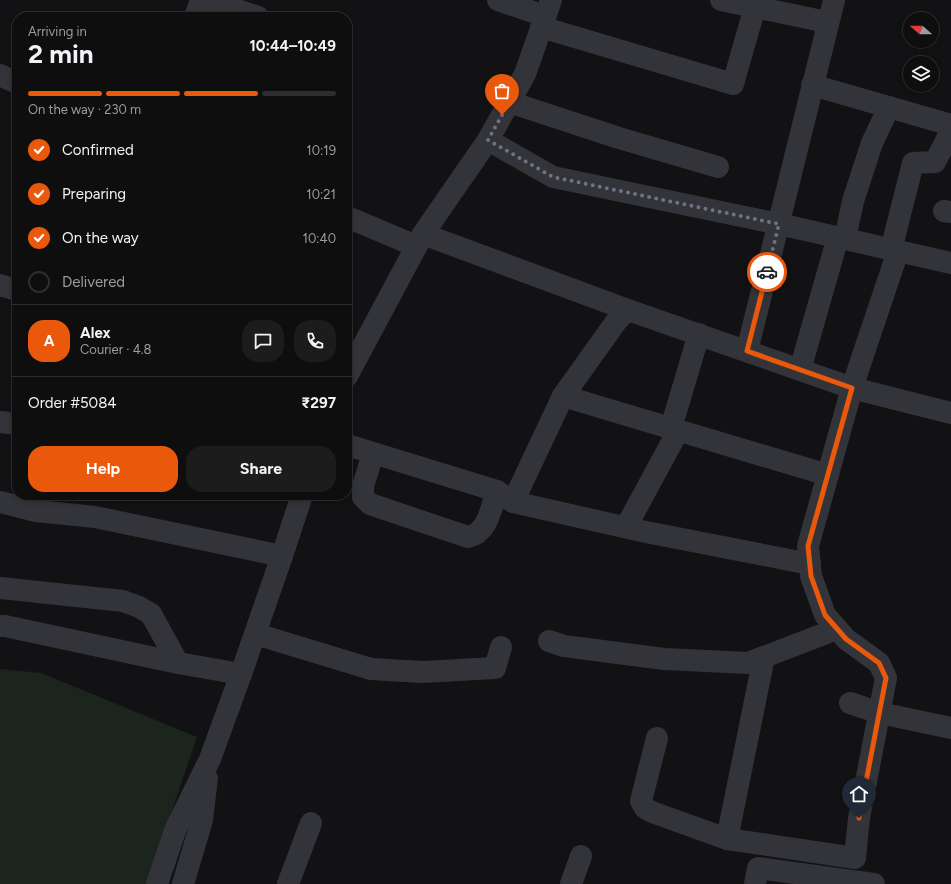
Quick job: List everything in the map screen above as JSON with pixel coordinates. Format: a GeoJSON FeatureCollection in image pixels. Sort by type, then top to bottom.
{"type":"FeatureCollection","features":[{"type":"Feature","properties":{"kind":"street"},"geometry":{"type":"LineString","coordinates":[[197,12],[201,0]]}},
{"type":"Feature","properties":{"kind":"street"},"geometry":{"type":"LineString","coordinates":[[208,0],[243,12]]}},
{"type":"Feature","properties":{"kind":"street"},"geometry":{"type":"LineString","coordinates":[[498,0],[546,14],[732,84],[755,4]]}},
{"type":"Feature","properties":{"kind":"street"},"geometry":{"type":"LineString","coordinates":[[721,0],[755,4],[827,22]]}},
{"type":"Feature","properties":{"kind":"street"},"geometry":{"type":"LineString","coordinates":[[747,351],[827,22],[834,0]]}},
{"type":"Feature","properties":{"kind":"street"},"geometry":{"type":"LineString","coordinates":[[352,367],[420,240],[488,140],[525,74],[546,14]]}},
{"type":"Feature","properties":{"kind":"street"},"geometry":{"type":"LineString","coordinates":[[0,75],[12,81]]}},
{"type":"Feature","properties":{"kind":"street"},"geometry":{"type":"LineString","coordinates":[[812,85],[951,125]]}},
{"type":"Feature","properties":{"kind":"street"},"geometry":{"type":"LineString","coordinates":[[509,102],[619,138],[718,167]]}},
{"type":"Feature","properties":{"kind":"street"},"geometry":{"type":"LineString","coordinates":[[800,370],[872,143],[889,107]]}},
{"type":"Feature","properties":{"kind":"street"},"geometry":{"type":"LineString","coordinates":[[657,738],[642,801],[645,808],[652,812],[727,839],[855,858],[859,818],[886,678],[879,663],[846,639],[825,615],[811,576],[808,546],[852,388],[894,250],[914,163],[935,162],[951,131]]}},
{"type":"Feature","properties":{"kind":"street"},"geometry":{"type":"LineString","coordinates":[[488,140],[553,177],[779,224],[951,263]]}},
{"type":"Feature","properties":{"kind":"street"},"geometry":{"type":"LineString","coordinates":[[352,219],[699,334],[852,388],[951,413]]}},
{"type":"Feature","properties":{"kind":"street"},"geometry":{"type":"LineString","coordinates":[[0,285],[12,289]]}},
{"type":"Feature","properties":{"kind":"street"},"geometry":{"type":"LineString","coordinates":[[373,454],[363,486],[363,497],[370,504],[468,537],[476,535],[485,526],[505,496],[563,396],[618,319],[628,310]]}},
{"type":"Feature","properties":{"kind":"street"},"geometry":{"type":"LineString","coordinates":[[626,527],[675,429],[699,334]]}},
{"type":"Feature","properties":{"kind":"street"},"geometry":{"type":"LineString","coordinates":[[563,396],[828,475]]}},
{"type":"Feature","properties":{"kind":"street"},"geometry":{"type":"LineString","coordinates":[[0,422],[12,423]]}},
{"type":"Feature","properties":{"kind":"street"},"geometry":{"type":"LineString","coordinates":[[352,448],[505,496],[626,527],[810,564]]}},
{"type":"Feature","properties":{"kind":"street"},"geometry":{"type":"LineString","coordinates":[[157,884],[176,828],[210,759],[256,634],[282,556],[297,500]]}},
{"type":"Feature","properties":{"kind":"street"},"geometry":{"type":"LineString","coordinates":[[0,502],[36,510],[95,517],[282,556]]}},
{"type":"Feature","properties":{"kind":"street"},"geometry":{"type":"LineString","coordinates":[[0,588],[123,601],[139,607],[151,614],[178,663]]}},
{"type":"Feature","properties":{"kind":"street"},"geometry":{"type":"LineString","coordinates":[[0,626],[178,663],[241,674]]}},
{"type":"Feature","properties":{"kind":"street"},"geometry":{"type":"LineString","coordinates":[[549,641],[564,646],[593,648],[664,659],[748,663],[837,629]]}},
{"type":"Feature","properties":{"kind":"street"},"geometry":{"type":"LineString","coordinates":[[256,634],[370,670],[423,672],[495,668],[500,647]]}},
{"type":"Feature","properties":{"kind":"street"},"geometry":{"type":"LineString","coordinates":[[727,839],[764,657]]}},
{"type":"Feature","properties":{"kind":"street"},"geometry":{"type":"LineString","coordinates":[[850,703],[880,713],[951,728]]}},
{"type":"Feature","properties":{"kind":"street"},"geometry":{"type":"LineString","coordinates":[[183,884],[202,820],[210,759]]}},
{"type":"Feature","properties":{"kind":"street"},"geometry":{"type":"LineString","coordinates":[[288,884],[311,823]]}},
{"type":"Feature","properties":{"kind":"street"},"geometry":{"type":"LineString","coordinates":[[571,884],[581,856]]}},
{"type":"Feature","properties":{"kind":"street"},"geometry":{"type":"LineString","coordinates":[[755,884],[758,868],[874,884]]}},
{"type":"Feature","properties":{"kind":"shaded area"},"geometry":{"type":"Polygon","coordinates":[[[0,669],[41,673],[197,737],[147,884],[0,884],[0,669]]]}},
{"type":"Feature","properties":{"kind":"way so far"},"geometry":{"type":"LineString","coordinates":[[502,115],[488,140],[553,177],[779,224],[767,272]]}},
{"type":"Feature","properties":{"kind":"route"},"geometry":{"type":"LineString","coordinates":[[767,272],[747,351],[852,388],[808,546],[811,576],[825,615],[846,639],[879,663],[886,678],[859,818]]}}]}
